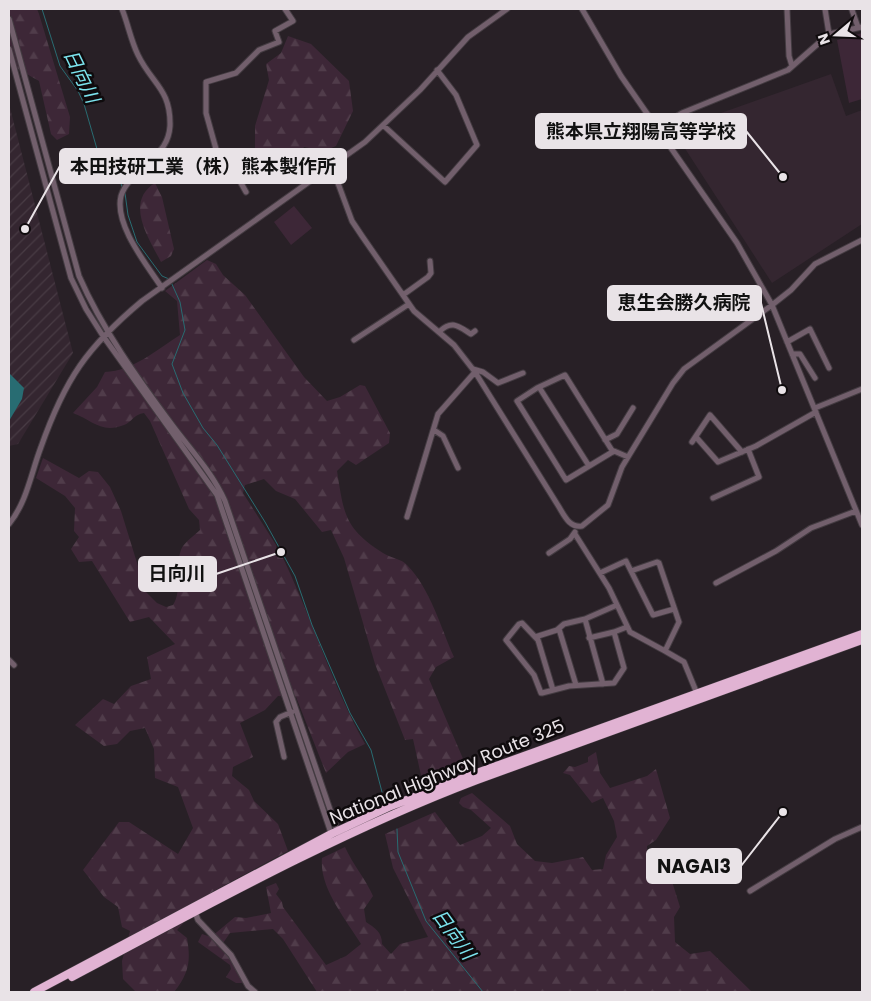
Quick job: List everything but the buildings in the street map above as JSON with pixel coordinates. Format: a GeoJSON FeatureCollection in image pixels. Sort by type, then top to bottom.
{"type":"FeatureCollection","features":[{"type":"Feature","properties":{"kind":"highway","name":"National Highway Route 325"},"geometry":{"type":"LineString","coordinates":[[43,992],[195,912],[338,842],[467,784],[862,634]]}},
{"type":"Feature","properties":{"kind":"highway","name":"National Highway Route 325"},"geometry":{"type":"LineString","coordinates":[[34,992],[334,832],[392,806],[465,778],[862,640]]}},
{"type":"Feature","properties":{"kind":"street"},"geometry":{"type":"LineString","coordinates":[[122,9],[138,54],[146,69],[163,90],[169,109],[170,127],[166,144],[125,187],[121,196],[123,216],[136,250],[165,286]]}},
{"type":"Feature","properties":{"kind":"street"},"geometry":{"type":"LineString","coordinates":[[246,192],[232,167],[216,149],[206,113],[206,82],[236,73],[259,50],[279,42],[275,31],[293,21],[285,9]]}},
{"type":"Feature","properties":{"kind":"street"},"geometry":{"type":"LineString","coordinates":[[9,524],[22,505],[41,446],[74,371],[103,336],[142,301],[332,167],[384,126],[468,37],[507,9]]}},
{"type":"Feature","properties":{"kind":"street"},"geometry":{"type":"LineString","coordinates":[[582,9],[621,76],[737,242],[772,305],[862,525]]}},
{"type":"Feature","properties":{"kind":"street"},"geometry":{"type":"LineString","coordinates":[[787,9],[789,56],[792,66]]}},
{"type":"Feature","properties":{"kind":"street"},"geometry":{"type":"LineString","coordinates":[[825,9],[829,34]]}},
{"type":"Feature","properties":{"kind":"street"},"geometry":{"type":"LineString","coordinates":[[658,128],[682,113],[792,66],[829,34],[860,27],[852,10]]}},
{"type":"Feature","properties":{"kind":"street"},"geometry":{"type":"LineString","coordinates":[[9,19],[79,276],[92,304],[108,331],[154,399],[209,472],[220,490],[237,531],[294,712],[338,842]]}},
{"type":"Feature","properties":{"kind":"street"},"geometry":{"type":"LineString","coordinates":[[9,49],[71,278],[86,309],[103,336],[217,494],[294,712]]}},
{"type":"Feature","properties":{"kind":"street"},"geometry":{"type":"LineString","coordinates":[[384,126],[444,182],[477,145],[456,95],[437,70]]}},
{"type":"Feature","properties":{"kind":"street"},"geometry":{"type":"LineString","coordinates":[[332,167],[352,221],[420,318],[454,344],[474,370],[559,508],[569,522],[577,527],[582,526],[608,505],[628,457],[679,374],[745,322],[772,305],[790,290],[814,264],[862,240]]}},
{"type":"Feature","properties":{"kind":"street"},"geometry":{"type":"LineString","coordinates":[[403,295],[428,277],[431,273],[430,261]]}},
{"type":"Feature","properties":{"kind":"street"},"geometry":{"type":"LineString","coordinates":[[354,340],[409,304]]}},
{"type":"Feature","properties":{"kind":"street"},"geometry":{"type":"LineString","coordinates":[[440,332],[451,324],[455,324],[471,334],[475,331]]}},
{"type":"Feature","properties":{"kind":"street"},"geometry":{"type":"LineString","coordinates":[[787,342],[810,329],[829,368]]}},
{"type":"Feature","properties":{"kind":"street"},"geometry":{"type":"LineString","coordinates":[[792,354],[800,354],[814,378]]}},
{"type":"Feature","properties":{"kind":"street"},"geometry":{"type":"LineString","coordinates":[[474,370],[484,372],[498,383],[523,372]]}},
{"type":"Feature","properties":{"kind":"street"},"geometry":{"type":"LineString","coordinates":[[407,516],[438,414],[474,370]]}},
{"type":"Feature","properties":{"kind":"street"},"geometry":{"type":"LineString","coordinates":[[612,452],[566,480],[517,400],[539,387],[565,376],[612,452],[628,457]]}},
{"type":"Feature","properties":{"kind":"street"},"geometry":{"type":"LineString","coordinates":[[539,387],[589,466]]}},
{"type":"Feature","properties":{"kind":"street"},"geometry":{"type":"LineString","coordinates":[[742,452],[710,415],[694,440],[718,462],[742,452],[748,449],[815,410],[862,389]]}},
{"type":"Feature","properties":{"kind":"street"},"geometry":{"type":"LineString","coordinates":[[605,440],[617,434],[633,408]]}},
{"type":"Feature","properties":{"kind":"street"},"geometry":{"type":"LineString","coordinates":[[434,430],[443,436],[458,468]]}},
{"type":"Feature","properties":{"kind":"street"},"geometry":{"type":"LineString","coordinates":[[713,498],[759,477],[748,449]]}},
{"type":"Feature","properties":{"kind":"street"},"geometry":{"type":"LineString","coordinates":[[716,582],[776,551],[811,528],[856,511]]}},
{"type":"Feature","properties":{"kind":"street"},"geometry":{"type":"LineString","coordinates":[[549,553],[575,534],[577,527]]}},
{"type":"Feature","properties":{"kind":"street"},"geometry":{"type":"LineString","coordinates":[[575,534],[600,573],[627,627],[634,635],[684,662],[699,697]]}},
{"type":"Feature","properties":{"kind":"street"},"geometry":{"type":"LineString","coordinates":[[600,573],[624,561],[653,615],[674,609]]}},
{"type":"Feature","properties":{"kind":"street"},"geometry":{"type":"LineString","coordinates":[[631,571],[658,562],[679,624],[665,651]]}},
{"type":"Feature","properties":{"kind":"street"},"geometry":{"type":"LineString","coordinates":[[535,637],[559,629],[564,624],[585,619],[617,606]]}},
{"type":"Feature","properties":{"kind":"street"},"geometry":{"type":"LineString","coordinates":[[585,619],[603,684]]}},
{"type":"Feature","properties":{"kind":"street"},"geometry":{"type":"LineString","coordinates":[[553,690],[535,637],[520,623],[505,638],[533,674],[540,693],[576,685],[614,683],[624,668],[614,632]]}},
{"type":"Feature","properties":{"kind":"street"},"geometry":{"type":"LineString","coordinates":[[589,638],[627,627]]}},
{"type":"Feature","properties":{"kind":"street"},"geometry":{"type":"LineString","coordinates":[[559,629],[576,685]]}},
{"type":"Feature","properties":{"kind":"street"},"geometry":{"type":"LineString","coordinates":[[9,660],[14,665]]}},
{"type":"Feature","properties":{"kind":"street"},"geometry":{"type":"LineString","coordinates":[[284,757],[276,722],[280,717],[294,712]]}},
{"type":"Feature","properties":{"kind":"street"},"geometry":{"type":"LineString","coordinates":[[750,891],[835,839],[862,827]]}},
{"type":"Feature","properties":{"kind":"street"},"geometry":{"type":"LineString","coordinates":[[195,912],[198,920],[231,955],[248,986],[255,992]]}},
{"type":"Feature","properties":{"kind":"shaded area"},"geometry":{"type":"Polygon","coordinates":[[[831,74],[846,116],[862,110],[862,224],[772,283],[673,130],[831,74]]]}},
{"type":"Feature","properties":{"kind":"shaded area"},"geometry":{"type":"Polygon","coordinates":[[[9,104],[73,353],[18,444],[9,446],[9,104]]]}},
{"type":"Feature","properties":{"kind":"green space"},"geometry":{"type":"Polygon","coordinates":[[[9,9],[37,9],[39,14],[70,117],[69,134],[57,140],[51,134],[39,81],[9,64],[9,9]]]}},
{"type":"Feature","properties":{"kind":"green space"},"geometry":{"type":"Polygon","coordinates":[[[862,33],[862,99],[849,103],[837,40],[862,33]]]}},
{"type":"Feature","properties":{"kind":"green space"},"geometry":{"type":"Polygon","coordinates":[[[288,36],[311,44],[349,81],[353,111],[336,146],[324,151],[304,147],[290,171],[280,174],[255,148],[255,126],[269,80],[266,64],[281,53],[288,36]]]}},
{"type":"Feature","properties":{"kind":"green space"},"geometry":{"type":"Polygon","coordinates":[[[155,183],[162,197],[174,249],[171,256],[161,262],[146,232],[140,210],[141,200],[146,191],[155,183]]]}},
{"type":"Feature","properties":{"kind":"green space"},"geometry":{"type":"Polygon","coordinates":[[[294,206],[312,228],[291,245],[274,222],[294,206]]]}},
{"type":"Feature","properties":{"kind":"green space"},"geometry":{"type":"Polygon","coordinates":[[[207,260],[216,264],[223,275],[245,295],[304,377],[327,401],[340,397],[360,385],[365,386],[390,433],[389,443],[356,465],[348,460],[337,471],[344,509],[348,519],[360,536],[383,553],[407,565],[429,597],[454,657],[436,667],[429,679],[467,768],[422,780],[413,739],[405,740],[375,664],[344,558],[331,530],[322,532],[295,499],[276,491],[264,479],[245,485],[243,493],[276,545],[277,551],[280,552],[302,600],[331,673],[365,744],[348,752],[326,773],[296,697],[278,696],[265,710],[240,723],[253,757],[233,767],[232,776],[249,790],[254,801],[278,824],[288,851],[212,892],[177,930],[187,938],[189,960],[186,973],[174,992],[136,992],[123,979],[122,961],[130,931],[122,927],[118,907],[104,897],[83,870],[119,822],[129,822],[178,854],[193,828],[178,787],[155,778],[154,749],[145,728],[130,731],[117,744],[104,746],[75,725],[103,699],[114,704],[131,686],[151,679],[147,657],[175,644],[149,617],[130,622],[92,561],[79,562],[71,549],[79,537],[74,531],[75,508],[65,496],[36,478],[43,458],[79,478],[89,471],[98,472],[110,487],[121,511],[146,592],[157,603],[166,607],[173,605],[176,599],[178,564],[181,550],[200,530],[199,520],[189,509],[150,421],[144,413],[124,425],[109,428],[97,425],[73,413],[97,387],[105,372],[115,371],[135,364],[180,335],[177,301],[165,291],[207,260]]]}},
{"type":"Feature","properties":{"kind":"green space"},"geometry":{"type":"Polygon","coordinates":[[[596,752],[600,773],[610,788],[647,776],[656,769],[670,818],[656,840],[647,846],[647,852],[670,875],[680,907],[674,917],[675,942],[690,954],[710,951],[752,992],[317,992],[283,939],[273,929],[230,933],[223,943],[246,983],[236,983],[226,977],[231,969],[230,965],[198,942],[202,934],[211,937],[235,917],[246,918],[271,913],[266,887],[276,883],[279,889],[276,894],[283,907],[326,965],[346,956],[361,944],[329,892],[322,869],[322,858],[345,847],[373,896],[364,909],[366,922],[381,936],[382,944],[391,954],[400,944],[428,937],[393,868],[385,834],[435,812],[460,845],[482,836],[491,828],[471,810],[459,803],[461,798],[472,793],[510,826],[517,844],[535,861],[552,863],[583,857],[592,870],[603,869],[606,855],[617,837],[614,821],[603,798],[592,803],[570,775],[563,773],[569,766],[575,767],[588,762],[588,757],[596,752]]]}},
{"type":"Feature","properties":{"kind":"water"},"geometry":{"type":"Polygon","coordinates":[[[9,373],[24,388],[22,399],[9,421],[9,373]]]}},
{"type":"Feature","properties":{"kind":"waterway","name":"日向川"},"geometry":{"type":"LineString","coordinates":[[42,9],[60,66],[78,91],[84,104],[99,156],[116,166],[122,187]]}},
{"type":"Feature","properties":{"kind":"waterway","name":"日向川"},"geometry":{"type":"LineString","coordinates":[[125,193],[128,215],[137,242],[162,276],[169,279]]}},
{"type":"Feature","properties":{"kind":"waterway","name":"日向川"},"geometry":{"type":"LineString","coordinates":[[171,282],[180,302],[185,330],[172,364],[183,393],[203,428],[217,445],[265,522],[295,576],[312,625],[350,713],[371,750],[382,792]]}},
{"type":"Feature","properties":{"kind":"waterway","name":"日向川"},"geometry":{"type":"LineString","coordinates":[[397,829],[398,852],[426,921],[483,992]]}},
{"type":"Feature","properties":{"kind":"place","name":"熊本県立翔陽高等学校"},"geometry":{"type":"Point","coordinates":[783,177]}},
{"type":"Feature","properties":{"kind":"place","name":"本田技研工業（株）熊本製作所"},"geometry":{"type":"Point","coordinates":[25,229]}},
{"type":"Feature","properties":{"kind":"place","name":"恵生会勝久病院"},"geometry":{"type":"Point","coordinates":[782,390]}},
{"type":"Feature","properties":{"kind":"place","name":"日向川"},"geometry":{"type":"Point","coordinates":[281,552]}},
{"type":"Feature","properties":{"kind":"place","name":"NAGAI3"},"geometry":{"type":"Point","coordinates":[783,812]}}]}
